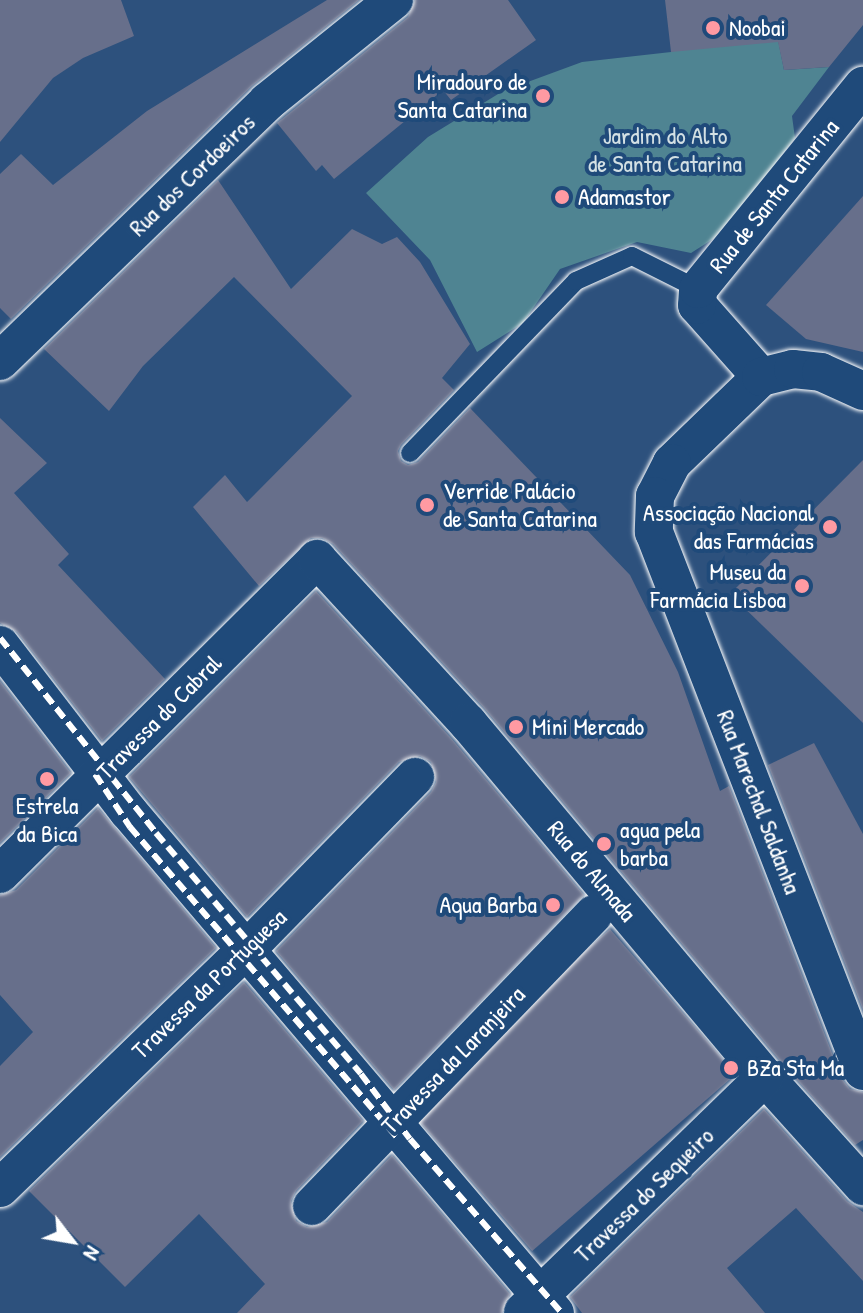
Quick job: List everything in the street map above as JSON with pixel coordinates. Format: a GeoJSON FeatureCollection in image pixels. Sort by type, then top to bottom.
{"type":"FeatureCollection","features":[{"type":"Feature","properties":{"kind":"street","name":"Rua dos Cordoeiros"},"geometry":{"type":"LineString","coordinates":[[0,361],[267,102],[387,6]]}},
{"type":"Feature","properties":{"kind":"street","name":"Rua de Santa Catarina"},"geometry":{"type":"LineString","coordinates":[[761,377],[697,305],[698,289],[863,86]]}},
{"type":"Feature","properties":{"kind":"street"},"geometry":{"type":"LineString","coordinates":[[761,377],[793,369],[821,372],[863,391]]}},
{"type":"Feature","properties":{"kind":"street","name":"Rua Marechal Saldanha"},"geometry":{"type":"LineString","coordinates":[[761,377],[672,463],[655,496],[654,532],[863,1071]]}},
{"type":"Feature","properties":{"kind":"street","name":"Travessa do Cabral"},"geometry":{"type":"LineString","coordinates":[[0,874],[317,559]]}},
{"type":"Feature","properties":{"kind":"street","name":"Rua do Almada"},"geometry":{"type":"LineString","coordinates":[[317,559],[468,723],[765,1077],[863,1186]]}},
{"type":"Feature","properties":{"kind":"street"},"geometry":{"type":"LineString","coordinates":[[0,645],[128,811],[392,1124],[540,1307]]}},
{"type":"Feature","properties":{"kind":"street","name":"Travessa da Portuguesa"},"geometry":{"type":"LineString","coordinates":[[0,1188],[245,950],[415,777]]}},
{"type":"Feature","properties":{"kind":"street","name":"Travessa da Laranjeira"},"geometry":{"type":"LineString","coordinates":[[312,1206],[594,914]]}},
{"type":"Feature","properties":{"kind":"street","name":"Travessa do Sequeiro"},"geometry":{"type":"LineString","coordinates":[[540,1307],[765,1077]]}},
{"type":"Feature","properties":{"kind":"lane"},"geometry":{"type":"LineString","coordinates":[[410,453],[576,281],[632,256],[698,289]]}},
{"type":"Feature","properties":{"kind":"green space","name":"Jardim do Alto de Santa Catarina"},"geometry":{"type":"Polygon","coordinates":[[[770,0],[784,70],[829,67],[792,116],[795,138],[724,232],[691,253],[637,242],[560,269],[523,323],[477,352],[430,260],[366,193],[428,137],[503,91],[582,62],[671,52],[770,0]]]}},
{"type":"Feature","properties":{"kind":"building"},"geometry":{"type":"Polygon","coordinates":[[[0,0],[121,0],[134,36],[83,58],[53,78],[0,142],[0,0]]]}},
{"type":"Feature","properties":{"kind":"building"},"geometry":{"type":"Polygon","coordinates":[[[327,0],[359,0],[252,86],[11,319],[0,308],[0,174],[21,154],[53,185],[147,111],[327,0]]]}},
{"type":"Feature","properties":{"kind":"building"},"geometry":{"type":"Polygon","coordinates":[[[415,0],[508,0],[536,40],[451,100],[443,90],[334,179],[322,165],[316,171],[277,123],[408,17],[415,0]]]}},
{"type":"Feature","properties":{"kind":"building"},"geometry":{"type":"Polygon","coordinates":[[[665,0],[863,0],[863,25],[829,67],[784,70],[778,42],[671,52],[665,0]]]}},
{"type":"Feature","properties":{"kind":"building"},"geometry":{"type":"Polygon","coordinates":[[[218,180],[291,289],[352,229],[382,244],[397,237],[420,262],[470,344],[442,378],[454,390],[401,445],[398,451],[401,461],[408,465],[418,462],[470,408],[630,575],[678,672],[720,791],[729,786],[842,1079],[850,1089],[863,1092],[863,1140],[855,1145],[782,1063],[484,708],[333,544],[322,538],[311,538],[259,586],[193,507],[225,475],[247,502],[352,396],[234,277],[143,366],[109,411],[44,349],[218,180]]]}},
{"type":"Feature","properties":{"kind":"building"},"geometry":{"type":"Polygon","coordinates":[[[863,196],[863,352],[806,339],[766,305],[863,196]]]}},
{"type":"Feature","properties":{"kind":"building"},"geometry":{"type":"Polygon","coordinates":[[[0,418],[47,463],[14,493],[69,554],[58,565],[165,679],[102,741],[17,632],[0,623],[0,418]]]}},
{"type":"Feature","properties":{"kind":"building","name":"Associação Nacional das Farmácias"},"geometry":{"type":"Polygon","coordinates":[[[863,460],[863,723],[730,594],[863,460]]]}},
{"type":"Feature","properties":{"kind":"building"},"geometry":{"type":"Polygon","coordinates":[[[316,591],[451,738],[584,895],[394,1090],[276,951],[431,792],[436,782],[431,762],[420,756],[399,762],[247,917],[129,777],[316,591]]]}},
{"type":"Feature","properties":{"kind":"building"},"geometry":{"type":"Polygon","coordinates":[[[0,681],[71,773],[0,843],[0,681]]]}},
{"type":"Feature","properties":{"kind":"building"},"geometry":{"type":"Polygon","coordinates":[[[814,743],[863,834],[863,1010],[768,765],[814,743]]]}},
{"type":"Feature","properties":{"kind":"building"},"geometry":{"type":"Polygon","coordinates":[[[98,808],[216,948],[0,1157],[0,1066],[33,1032],[0,995],[0,895],[16,890],[98,808]]]}},
{"type":"Feature","properties":{"kind":"building"},"geometry":{"type":"Polygon","coordinates":[[[610,929],[736,1074],[532,1251],[406,1106],[610,929]]]}},
{"type":"Feature","properties":{"kind":"building"},"geometry":{"type":"Polygon","coordinates":[[[244,982],[363,1121],[296,1191],[291,1201],[296,1221],[307,1227],[327,1222],[392,1155],[510,1294],[502,1313],[237,1313],[265,1284],[199,1214],[125,1287],[29,1191],[244,982]]]}},
{"type":"Feature","properties":{"kind":"building"},"geometry":{"type":"Polygon","coordinates":[[[764,1109],[847,1201],[863,1212],[863,1281],[796,1208],[727,1268],[765,1313],[582,1313],[570,1297],[764,1109]]]}},
{"type":"Feature","properties":{"kind":"railway"},"geometry":{"type":"LineString","coordinates":[[0,638],[156,833],[361,1074],[410,1139],[562,1313]]}},
{"type":"Feature","properties":{"kind":"railway"},"geometry":{"type":"LineString","coordinates":[[95,774],[130,827],[397,1137]]}},
{"type":"Feature","properties":{"kind":"place","name":"Noobai"},"geometry":{"type":"Point","coordinates":[713,28]}},
{"type":"Feature","properties":{"kind":"place","name":"Miradouro de Santa Catarina"},"geometry":{"type":"Point","coordinates":[543,96]}},
{"type":"Feature","properties":{"kind":"place","name":"Adamastor"},"geometry":{"type":"Point","coordinates":[562,197]}},
{"type":"Feature","properties":{"kind":"place","name":"Verride Palácio de Santa Catarina"},"geometry":{"type":"Point","coordinates":[427,505]}},
{"type":"Feature","properties":{"kind":"place","name":"Associação Nacional das Farmácias"},"geometry":{"type":"Point","coordinates":[830,527]}},
{"type":"Feature","properties":{"kind":"place","name":"Museu da Farmácia Lisboa"},"geometry":{"type":"Point","coordinates":[802,586]}},
{"type":"Feature","properties":{"kind":"place","name":"Mini Mercado"},"geometry":{"type":"Point","coordinates":[516,727]}},
{"type":"Feature","properties":{"kind":"place","name":"Estrela da Bica"},"geometry":{"type":"Point","coordinates":[47,779]}},
{"type":"Feature","properties":{"kind":"place","name":"agua pela barba"},"geometry":{"type":"Point","coordinates":[604,844]}},
{"type":"Feature","properties":{"kind":"place","name":"Aqua Barba"},"geometry":{"type":"Point","coordinates":[553,905]}},
{"type":"Feature","properties":{"kind":"place","name":"BZa Sta Ma"},"geometry":{"type":"Point","coordinates":[731,1068]}}]}
